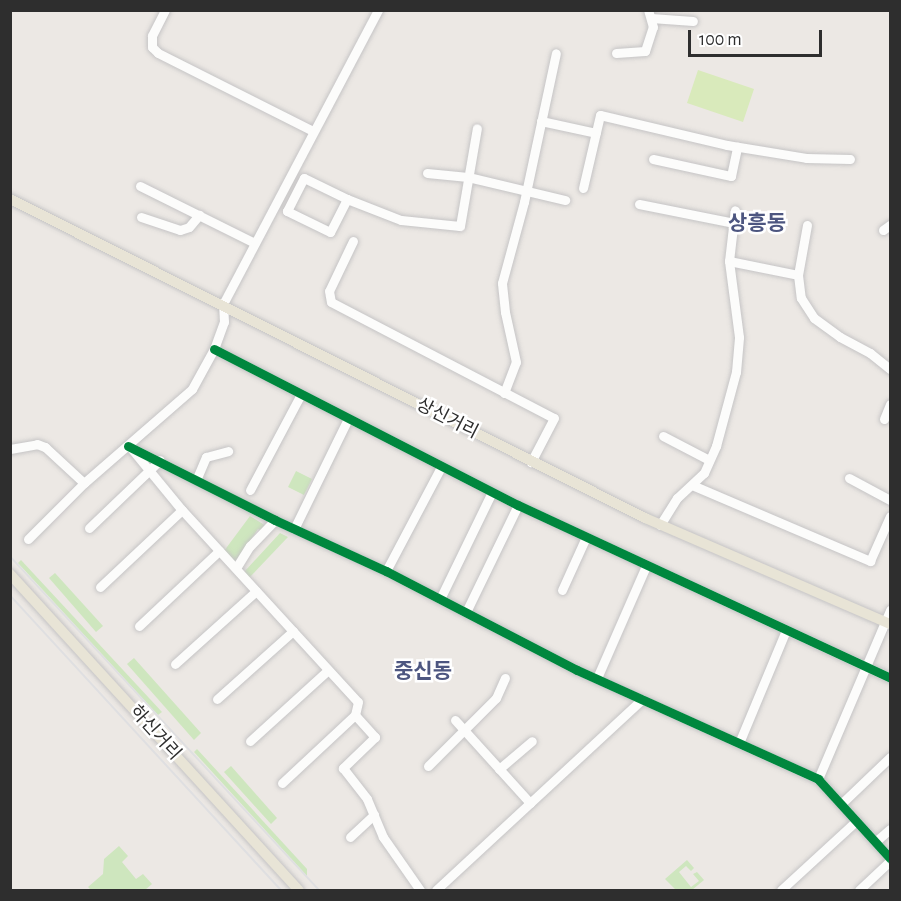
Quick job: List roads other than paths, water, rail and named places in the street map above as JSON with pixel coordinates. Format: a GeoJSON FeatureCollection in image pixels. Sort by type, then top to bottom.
{"type":"FeatureCollection","features":[{"type":"Feature","properties":{"kind":"main road","name":"상신거리"},"geometry":{"type":"LineString","coordinates":[[10,199],[660,525],[888,623]]}},
{"type":"Feature","properties":{"kind":"main road","name":"하신거리"},"geometry":{"type":"LineString","coordinates":[[10,574],[299,891]]}},
{"type":"Feature","properties":{"kind":"street"},"geometry":{"type":"LineString","coordinates":[[165,10],[152,36],[152,47],[158,53],[313,131]]}},
{"type":"Feature","properties":{"kind":"street"},"geometry":{"type":"LineString","coordinates":[[28,539],[84,483],[192,389],[214,349],[224,322],[223,304],[378,10]]}},
{"type":"Feature","properties":{"kind":"street"},"geometry":{"type":"LineString","coordinates":[[616,52],[645,51],[653,27],[650,14],[693,21]]}},
{"type":"Feature","properties":{"kind":"street"},"geometry":{"type":"LineString","coordinates":[[504,393],[516,362],[505,312],[502,283],[526,190],[556,53]]}},
{"type":"Feature","properties":{"kind":"street"},"geometry":{"type":"LineString","coordinates":[[583,188],[600,115],[737,147],[806,158],[850,159]]}},
{"type":"Feature","properties":{"kind":"street"},"geometry":{"type":"LineString","coordinates":[[541,121],[596,133]]}},
{"type":"Feature","properties":{"kind":"street"},"geometry":{"type":"LineString","coordinates":[[347,199],[330,232],[287,211],[304,178],[347,199],[401,220],[460,226],[477,128]]}},
{"type":"Feature","properties":{"kind":"street"},"geometry":{"type":"LineString","coordinates":[[653,159],[731,176],[737,147]]}},
{"type":"Feature","properties":{"kind":"street"},"geometry":{"type":"LineString","coordinates":[[427,173],[468,177],[565,200]]}},
{"type":"Feature","properties":{"kind":"street"},"geometry":{"type":"LineString","coordinates":[[140,186],[255,243]]}},
{"type":"Feature","properties":{"kind":"street"},"geometry":{"type":"LineString","coordinates":[[639,204],[734,223]]}},
{"type":"Feature","properties":{"kind":"street"},"geometry":{"type":"LineString","coordinates":[[660,525],[677,498],[704,473],[716,446],[736,372],[739,347],[729,261],[735,210]]}},
{"type":"Feature","properties":{"kind":"street"},"geometry":{"type":"LineString","coordinates":[[141,218],[180,230],[189,227],[199,216]]}},
{"type":"Feature","properties":{"kind":"street"},"geometry":{"type":"LineString","coordinates":[[807,225],[798,275],[801,298],[814,318],[891,369]]}},
{"type":"Feature","properties":{"kind":"street"},"geometry":{"type":"LineString","coordinates":[[353,241],[329,291],[331,302],[554,418],[531,462]]}},
{"type":"Feature","properties":{"kind":"street"},"geometry":{"type":"LineString","coordinates":[[729,261],[798,275]]}},
{"type":"Feature","properties":{"kind":"street"},"geometry":{"type":"LineString","coordinates":[[214,349],[518,505],[891,678]]}},
{"type":"Feature","properties":{"kind":"street"},"geometry":{"type":"LineString","coordinates":[[250,490],[301,394]]}},
{"type":"Feature","properties":{"kind":"street"},"geometry":{"type":"LineString","coordinates":[[884,419],[891,404]]}},
{"type":"Feature","properties":{"kind":"street"},"geometry":{"type":"LineString","coordinates":[[294,529],[348,419]]}},
{"type":"Feature","properties":{"kind":"street"},"geometry":{"type":"LineString","coordinates":[[663,436],[709,460]]}},
{"type":"Feature","properties":{"kind":"street"},"geometry":{"type":"LineString","coordinates":[[10,449],[37,444],[45,447],[84,483]]}},
{"type":"Feature","properties":{"kind":"street"},"geometry":{"type":"LineString","coordinates":[[128,446],[197,478],[275,520],[386,571],[597,678],[818,779],[891,860],[859,891]]}},
{"type":"Feature","properties":{"kind":"street"},"geometry":{"type":"LineString","coordinates":[[128,446],[182,510],[358,702],[355,715],[282,783]]}},
{"type":"Feature","properties":{"kind":"street"},"geometry":{"type":"LineString","coordinates":[[197,478],[206,457],[228,451]]}},
{"type":"Feature","properties":{"kind":"street"},"geometry":{"type":"LineString","coordinates":[[89,528],[160,460]]}},
{"type":"Feature","properties":{"kind":"street"},"geometry":{"type":"LineString","coordinates":[[386,571],[441,467]]}},
{"type":"Feature","properties":{"kind":"street"},"geometry":{"type":"LineString","coordinates":[[849,478],[891,500]]}},
{"type":"Feature","properties":{"kind":"street"},"geometry":{"type":"LineString","coordinates":[[692,485],[870,561],[891,516]]}},
{"type":"Feature","properties":{"kind":"street"},"geometry":{"type":"LineString","coordinates":[[440,599],[492,492]]}},
{"type":"Feature","properties":{"kind":"street"},"geometry":{"type":"LineString","coordinates":[[466,612],[518,505]]}},
{"type":"Feature","properties":{"kind":"street"},"geometry":{"type":"LineString","coordinates":[[99,587],[182,510]]}},
{"type":"Feature","properties":{"kind":"street"},"geometry":{"type":"LineString","coordinates":[[236,568],[250,546],[275,520]]}},
{"type":"Feature","properties":{"kind":"street"},"geometry":{"type":"LineString","coordinates":[[562,590],[586,537]]}},
{"type":"Feature","properties":{"kind":"street"},"geometry":{"type":"LineString","coordinates":[[139,626],[219,550]]}},
{"type":"Feature","properties":{"kind":"street"},"geometry":{"type":"LineString","coordinates":[[597,678],[646,566]]}},
{"type":"Feature","properties":{"kind":"street"},"geometry":{"type":"LineString","coordinates":[[175,664],[256,591]]}},
{"type":"Feature","properties":{"kind":"street"},"geometry":{"type":"LineString","coordinates":[[818,779],[865,666],[888,623],[891,610]]}},
{"type":"Feature","properties":{"kind":"street"},"geometry":{"type":"LineString","coordinates":[[739,743],[786,630]]}},
{"type":"Feature","properties":{"kind":"street"},"geometry":{"type":"LineString","coordinates":[[218,699],[293,631]]}},
{"type":"Feature","properties":{"kind":"street"},"geometry":{"type":"LineString","coordinates":[[250,741],[328,670]]}},
{"type":"Feature","properties":{"kind":"street"},"geometry":{"type":"LineString","coordinates":[[428,766],[496,698],[505,678]]}},
{"type":"Feature","properties":{"kind":"street"},"geometry":{"type":"LineString","coordinates":[[436,891],[642,699]]}},
{"type":"Feature","properties":{"kind":"street"},"geometry":{"type":"LineString","coordinates":[[355,715],[375,737],[343,768],[367,799],[383,837],[420,891]]}},
{"type":"Feature","properties":{"kind":"street"},"geometry":{"type":"LineString","coordinates":[[455,720],[530,803]]}},
{"type":"Feature","properties":{"kind":"street"},"geometry":{"type":"LineString","coordinates":[[500,769],[532,741]]}},
{"type":"Feature","properties":{"kind":"street"},"geometry":{"type":"LineString","coordinates":[[841,804],[891,757]]}},
{"type":"Feature","properties":{"kind":"street"},"geometry":{"type":"LineString","coordinates":[[350,837],[374,815]]}},
{"type":"Feature","properties":{"kind":"street"},"geometry":{"type":"LineString","coordinates":[[781,891],[856,820]]}},
{"type":"Feature","properties":{"kind":"street"},"geometry":{"type":"LineString","coordinates":[[875,842],[891,829]]}},
{"type":"Feature","properties":{"kind":"tram line"},"geometry":{"type":"LineString","coordinates":[[10,556],[319,890]]}},
{"type":"Feature","properties":{"kind":"tram line"},"geometry":{"type":"LineString","coordinates":[[10,595],[281,890]]}},
{"type":"Feature","properties":{"kind":"district","name":"상흥동"},"geometry":{"type":"Point","coordinates":[757,224]}},
{"type":"Feature","properties":{"kind":"district","name":"중신동"},"geometry":{"type":"Point","coordinates":[423,672]}}]}
